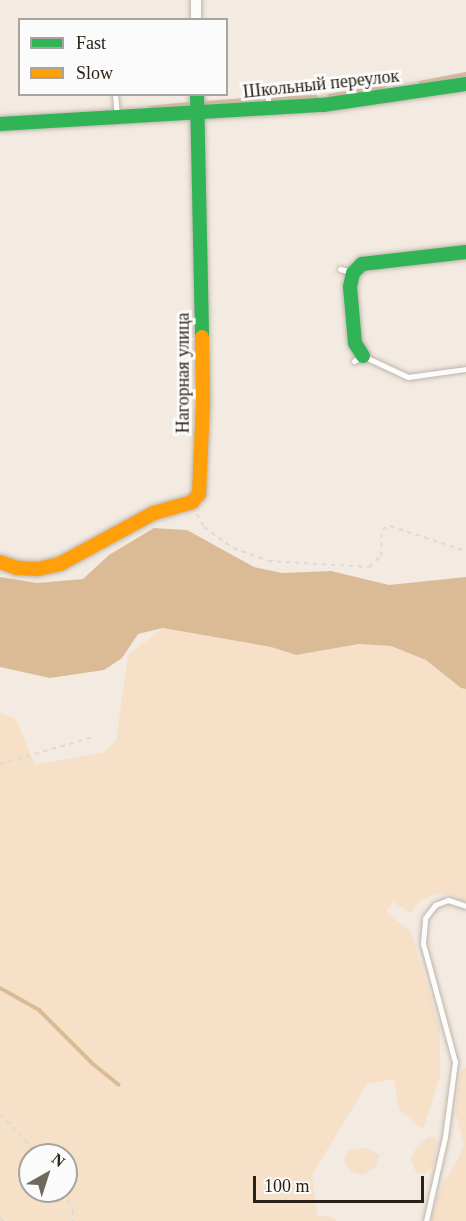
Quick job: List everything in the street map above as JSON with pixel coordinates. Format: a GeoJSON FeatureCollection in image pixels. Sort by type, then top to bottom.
{"type":"FeatureCollection","features":[{"type":"Feature","properties":{"kind":"street"},"geometry":{"type":"LineString","coordinates":[[196,0],[196,18]]}},
{"type":"Feature","properties":{"kind":"street","name":"Школьный переулок"},"geometry":{"type":"LineString","coordinates":[[0,124],[323,105],[466,84]]}},
{"type":"Feature","properties":{"kind":"street","name":"Нагорная улица"},"geometry":{"type":"LineString","coordinates":[[0,562],[17,568],[38,569],[60,564],[154,513],[192,502],[199,494],[203,401],[197,96]]}},
{"type":"Feature","properties":{"kind":"street"},"geometry":{"type":"LineString","coordinates":[[359,358],[346,271],[362,264],[466,252]]}},
{"type":"Feature","properties":{"kind":"lane"},"geometry":{"type":"LineString","coordinates":[[268,90],[268,109]]}},
{"type":"Feature","properties":{"kind":"lane"},"geometry":{"type":"LineString","coordinates":[[116,96],[117,118]]}},
{"type":"Feature","properties":{"kind":"lane"},"geometry":{"type":"LineString","coordinates":[[359,358],[408,377],[466,369]]}},
{"type":"Feature","properties":{"kind":"lane"},"geometry":{"type":"LineString","coordinates":[[426,1221],[445,1137],[455,1062],[423,943],[425,918],[435,904],[448,900],[466,906]]}},
{"type":"Feature","properties":{"kind":"path"},"geometry":{"type":"LineString","coordinates":[[197,512],[199,522],[218,538],[233,548],[268,561],[369,567],[381,556],[382,529],[390,526],[466,551]]}},
{"type":"Feature","properties":{"kind":"path"},"geometry":{"type":"LineString","coordinates":[[0,764],[93,737]]}},
{"type":"Feature","properties":{"kind":"path"},"geometry":{"type":"LineString","coordinates":[[0,1114],[28,1143]]}},
{"type":"Feature","properties":{"kind":"path"},"geometry":{"type":"LineString","coordinates":[[69,1203],[73,1211],[72,1220]]}},
{"type":"Feature","properties":{"kind":"path"},"geometry":{"type":"LineString","coordinates":[[0,1218],[4,1221]]}},
{"type":"Feature","properties":{"kind":"shaded area"},"geometry":{"type":"Polygon","coordinates":[[[154,528],[187,530],[254,567],[282,573],[331,571],[389,585],[466,577],[466,689],[461,688],[426,660],[391,646],[359,644],[296,655],[271,647],[163,628],[138,634],[122,658],[104,670],[50,678],[0,667],[0,577],[37,583],[83,579],[109,555],[154,528]]]}},
{"type":"Feature","properties":{"kind":"shaded area"},"geometry":{"type":"Polygon","coordinates":[[[163,628],[271,647],[296,655],[359,644],[391,646],[426,660],[461,688],[466,689],[466,902],[450,894],[437,894],[421,900],[410,913],[393,902],[386,912],[411,932],[440,1028],[440,1076],[423,1129],[399,1110],[394,1079],[367,1084],[312,1175],[317,1216],[332,1217],[337,1221],[0,1221],[0,713],[16,719],[35,765],[105,752],[116,740],[128,655],[163,628]]]}},
{"type":"Feature","properties":{"kind":"shaded area"},"geometry":{"type":"Polygon","coordinates":[[[466,1067],[466,1221],[432,1221],[432,1214],[443,1182],[454,1167],[464,1145],[455,1111],[461,1071],[466,1067]]]}},
{"type":"Feature","properties":{"kind":"shaded area"},"geometry":{"type":"Polygon","coordinates":[[[428,1137],[434,1137],[437,1142],[433,1166],[425,1174],[416,1172],[411,1160],[415,1150],[428,1137]]]}},
{"type":"Feature","properties":{"kind":"shaded area"},"geometry":{"type":"Polygon","coordinates":[[[366,1148],[380,1155],[375,1167],[364,1175],[352,1172],[344,1162],[347,1151],[366,1148]]]}},
{"type":"Feature","properties":{"kind":"waterway"},"geometry":{"type":"LineString","coordinates":[[420,83],[466,74]]}},
{"type":"Feature","properties":{"kind":"waterway"},"geometry":{"type":"LineString","coordinates":[[329,96],[383,87]]}},
{"type":"Feature","properties":{"kind":"waterway"},"geometry":{"type":"LineString","coordinates":[[274,99],[316,97]]}},
{"type":"Feature","properties":{"kind":"waterway"},"geometry":{"type":"LineString","coordinates":[[206,103],[259,99]]}},
{"type":"Feature","properties":{"kind":"waterway"},"geometry":{"type":"LineString","coordinates":[[150,108],[188,104]]}},
{"type":"Feature","properties":{"kind":"waterway"},"geometry":{"type":"LineString","coordinates":[[0,988],[39,1010],[93,1064],[119,1085]]}},
{"type":"Feature","properties":{"kind":"traffic: fast"},"geometry":{"type":"LineString","coordinates":[[0,124],[323,105],[466,84]]}},
{"type":"Feature","properties":{"kind":"traffic: fast"},"geometry":{"type":"LineString","coordinates":[[197,96],[202,337]]}},
{"type":"Feature","properties":{"kind":"traffic: fast"},"geometry":{"type":"LineString","coordinates":[[363,356],[355,343],[350,287],[353,273],[362,264],[466,252]]}},
{"type":"Feature","properties":{"kind":"traffic: slow"},"geometry":{"type":"LineString","coordinates":[[0,562],[17,568],[38,569],[60,564],[154,513],[192,502],[199,494],[203,401],[202,337]]}}]}
